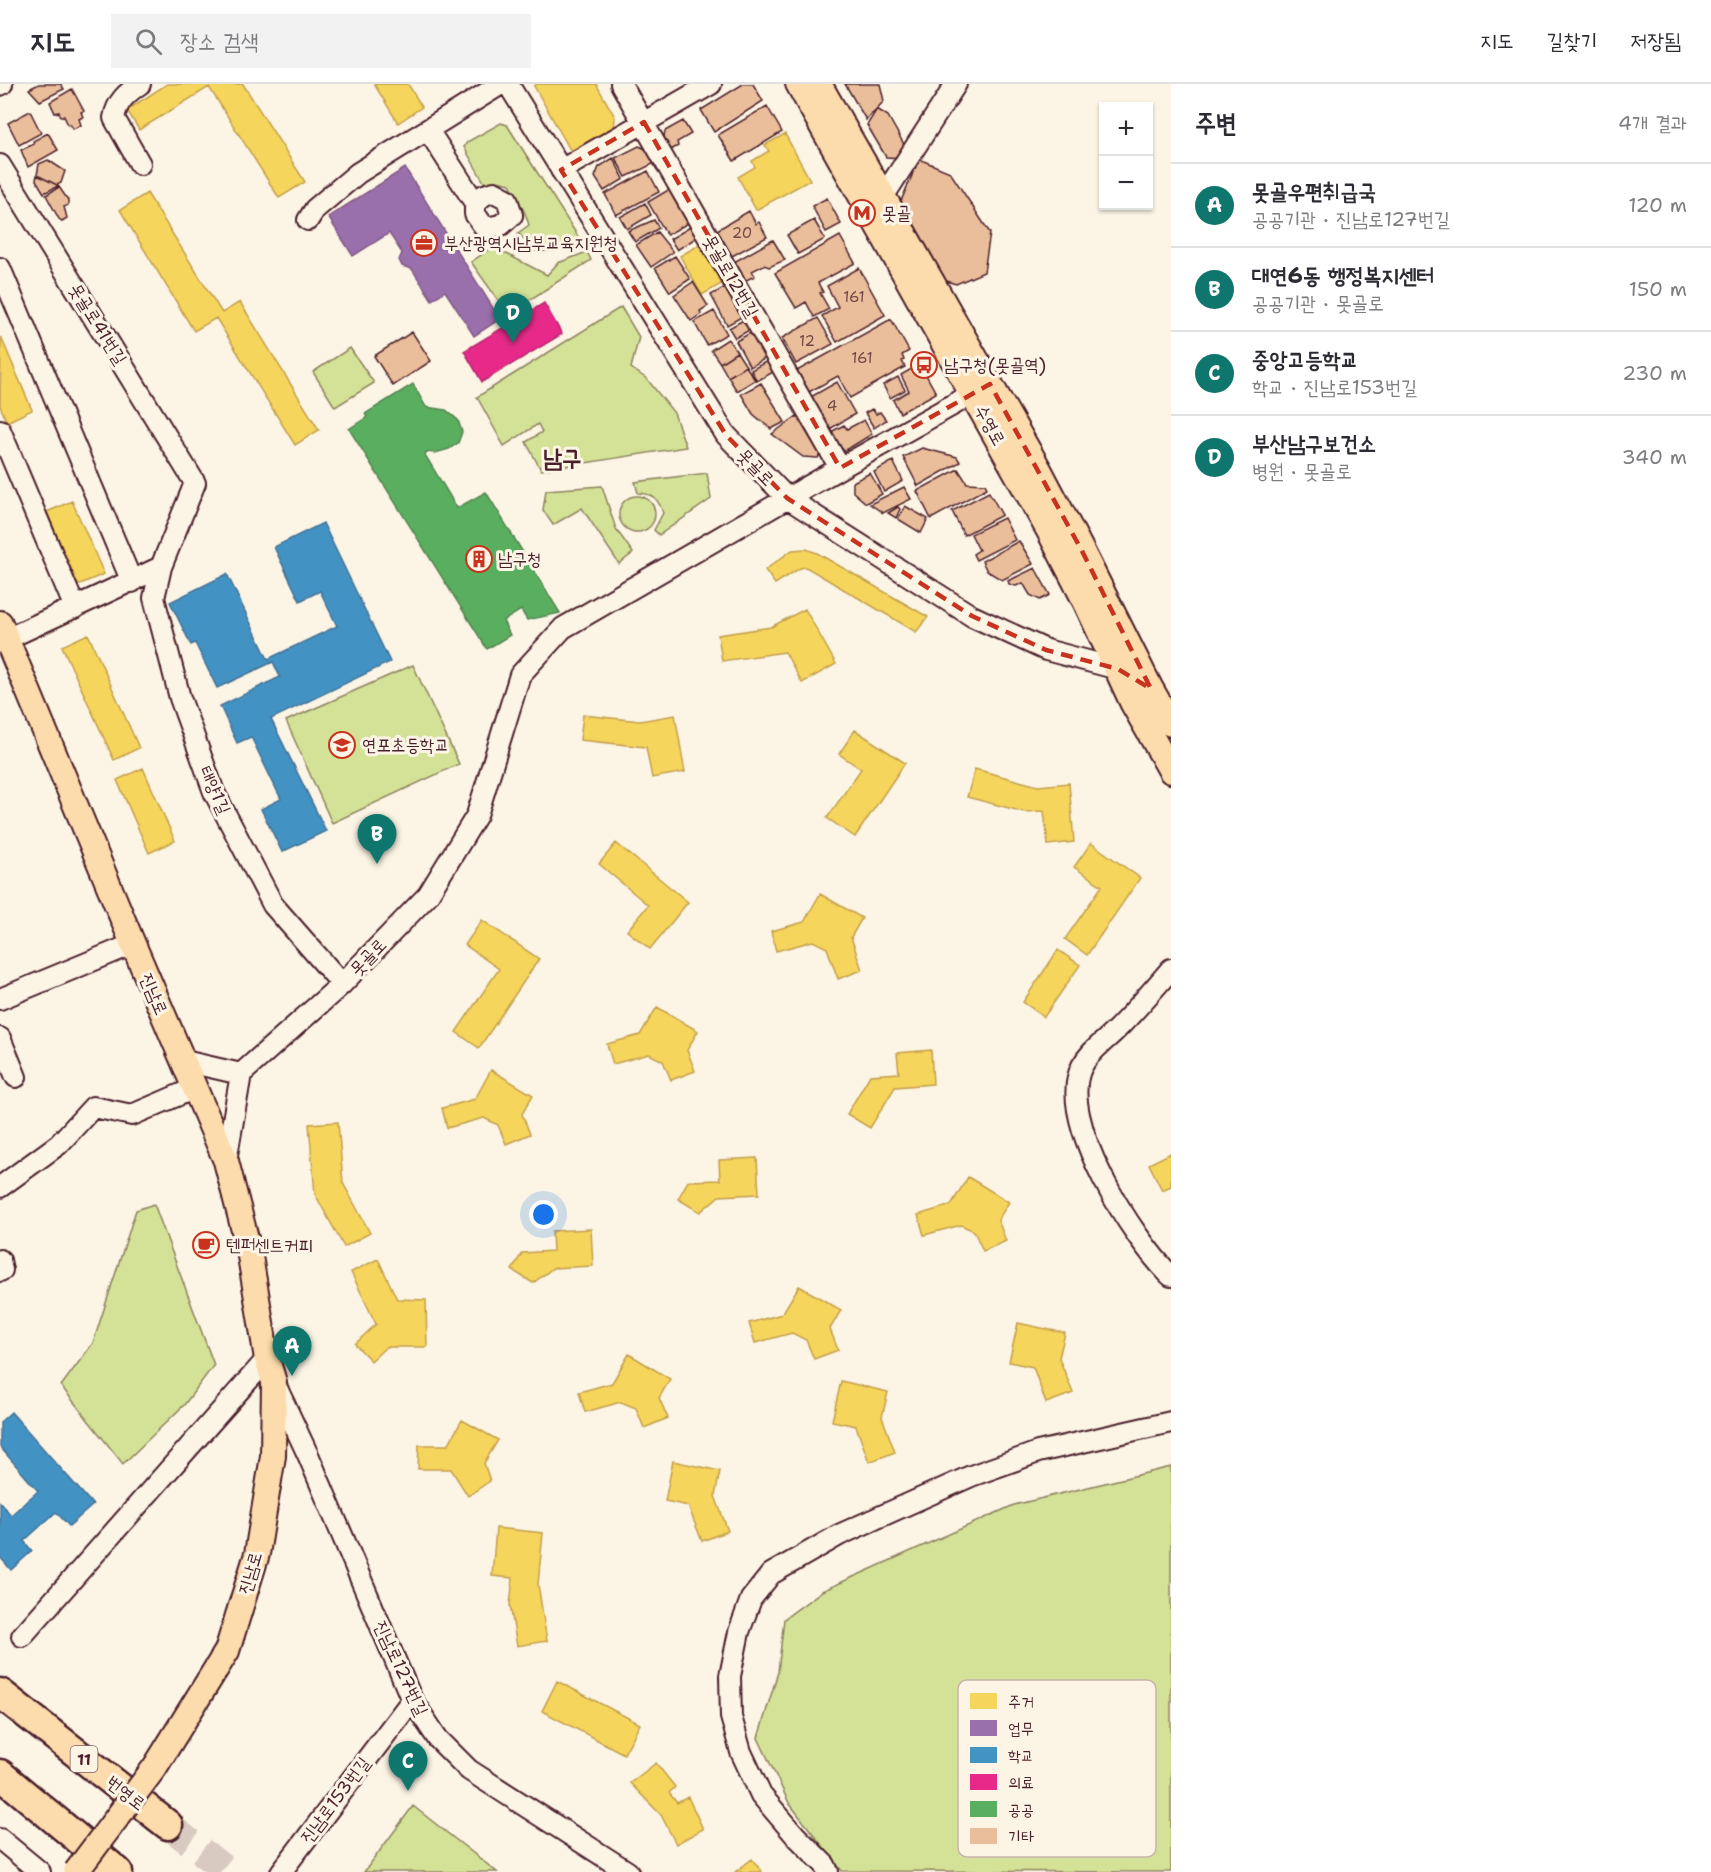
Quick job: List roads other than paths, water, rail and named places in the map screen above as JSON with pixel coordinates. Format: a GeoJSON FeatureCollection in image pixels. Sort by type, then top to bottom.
{"type":"FeatureCollection","features":[{"type":"Feature","properties":{"kind":"highway","name":"번영로"},"geometry":{"type":"LineString","coordinates":[[0,1693],[168,1825]]}},
{"type":"Feature","properties":{"kind":"highway"},"geometry":{"type":"LineString","coordinates":[[0,1774],[118,1872]]}},
{"type":"Feature","properties":{"kind":"main road","name":"수영로"},"geometry":{"type":"LineString","coordinates":[[798,84],[981,389],[1081,549],[1171,724]]}},
{"type":"Feature","properties":{"kind":"main road","name":"수영로"},"geometry":{"type":"LineString","coordinates":[[819,84],[883,197],[981,389],[1132,702],[1171,771]]}},
{"type":"Feature","properties":{"kind":"main road","name":"진남로"},"geometry":{"type":"LineString","coordinates":[[2,634],[226,1161],[249,1250],[267,1359],[274,1382],[273,1456],[258,1543],[227,1651],[155,1767],[76,1872]]}},
{"type":"Feature","properties":{"kind":"street"},"geometry":{"type":"LineString","coordinates":[[140,84],[126,94],[116,107],[114,118],[140,164]]}},
{"type":"Feature","properties":{"kind":"street"},"geometry":{"type":"LineString","coordinates":[[308,220],[315,209],[358,173],[501,84]]}},
{"type":"Feature","properties":{"kind":"street","name":"못골로"},"geometry":{"type":"LineString","coordinates":[[508,84],[726,435],[787,498],[972,616],[1046,650],[1118,669],[1151,689]]}},
{"type":"Feature","properties":{"kind":"street","name":"못골로12번길"},"geometry":{"type":"LineString","coordinates":[[621,84],[840,468]]}},
{"type":"Feature","properties":{"kind":"street"},"geometry":{"type":"LineString","coordinates":[[561,170],[711,84]]}},
{"type":"Feature","properties":{"kind":"street"},"geometry":{"type":"LineString","coordinates":[[883,197],[956,84]]}},
{"type":"Feature","properties":{"kind":"street"},"geometry":{"type":"LineString","coordinates":[[428,130],[475,203]]}},
{"type":"Feature","properties":{"kind":"street","name":"못골로41번길"},"geometry":{"type":"LineString","coordinates":[[0,165],[195,483],[161,567]]}},
{"type":"Feature","properties":{"kind":"street"},"geometry":{"type":"LineString","coordinates":[[0,268],[132,582]]}},
{"type":"Feature","properties":{"kind":"street","name":"못골로"},"geometry":{"type":"LineString","coordinates":[[241,1074],[342,984],[428,895],[477,815],[520,675],[563,628],[981,389]]}},
{"type":"Feature","properties":{"kind":"street"},"geometry":{"type":"LineString","coordinates":[[0,430],[75,608]]}},
{"type":"Feature","properties":{"kind":"street","name":"진남로"},"geometry":{"type":"LineString","coordinates":[[2,634],[75,608],[161,567]]}},
{"type":"Feature","properties":{"kind":"street","name":"태양1길"},"geometry":{"type":"LineString","coordinates":[[161,567],[154,598],[180,698],[214,792],[273,905],[342,984]]}},
{"type":"Feature","properties":{"kind":"street"},"geometry":{"type":"LineString","coordinates":[[0,999],[133,945]]}},
{"type":"Feature","properties":{"kind":"street"},"geometry":{"type":"LineString","coordinates":[[1171,969],[1116,1030],[1090,1053],[1080,1069],[1076,1094],[1091,1156],[1121,1212],[1157,1262],[1171,1276]]}},
{"type":"Feature","properties":{"kind":"street"},"geometry":{"type":"LineString","coordinates":[[0,1038],[16,1077]]}},
{"type":"Feature","properties":{"kind":"street"},"geometry":{"type":"LineString","coordinates":[[184,1061],[241,1074],[226,1161]]}},
{"type":"Feature","properties":{"kind":"street"},"geometry":{"type":"LineString","coordinates":[[0,1187],[59,1144],[93,1107],[132,1115],[195,1088]]}},
{"type":"Feature","properties":{"kind":"street"},"geometry":{"type":"LineString","coordinates":[[0,1260],[2,1270],[0,1271]]}},
{"type":"Feature","properties":{"kind":"street"},"geometry":{"type":"LineString","coordinates":[[21,1636],[267,1359]]}},
{"type":"Feature","properties":{"kind":"street","name":"진남로127번길"},"geometry":{"type":"LineString","coordinates":[[274,1382],[309,1457],[412,1700],[438,1739],[469,1770],[628,1872]]}},
{"type":"Feature","properties":{"kind":"street"},"geometry":{"type":"LineString","coordinates":[[828,1872],[825,1865],[795,1835],[761,1795],[741,1752],[731,1717],[730,1676],[739,1632],[751,1599],[771,1574],[838,1535],[971,1476],[1038,1452],[1171,1422]]}},
{"type":"Feature","properties":{"kind":"street","name":"진남로153번길"},"geometry":{"type":"LineString","coordinates":[[281,1872],[412,1700]]}},
{"type":"Feature","properties":{"kind":"street"},"geometry":{"type":"LineString","coordinates":[[0,1839],[40,1872]]}},
{"type":"Feature","properties":{"kind":"tunnel"},"geometry":{"type":"LineString","coordinates":[[168,1825],[228,1872]]}},
{"type":"Feature","properties":{"kind":"place","name":"못골"},"geometry":{"type":"Point","coordinates":[862,213]}},
{"type":"Feature","properties":{"kind":"place","name":"부산광역시남부교육지원청"},"geometry":{"type":"Point","coordinates":[424,243]}},
{"type":"Feature","properties":{"kind":"place","name":"부산남구보건소"},"geometry":{"type":"Point","coordinates":[513,343]}},
{"type":"Feature","properties":{"kind":"place","name":"남구청(못골역)"},"geometry":{"type":"Point","coordinates":[924,365]}},
{"type":"Feature","properties":{"kind":"place","name":"남구청"},"geometry":{"type":"Point","coordinates":[479,559]}},
{"type":"Feature","properties":{"kind":"place","name":"연포초등학교"},"geometry":{"type":"Point","coordinates":[342,745]}},
{"type":"Feature","properties":{"kind":"place","name":"대연6동 행정복지센터"},"geometry":{"type":"Point","coordinates":[377,864]}},
{"type":"Feature","properties":{"kind":"place","name":"텐퍼센트커피"},"geometry":{"type":"Point","coordinates":[206,1245]}},
{"type":"Feature","properties":{"kind":"place","name":"못골우편취급국"},"geometry":{"type":"Point","coordinates":[292,1376]}},
{"type":"Feature","properties":{"kind":"place","name":"중앙고등학교"},"geometry":{"type":"Point","coordinates":[408,1791]}},
{"type":"Feature","properties":{"kind":"district","name":"남구"},"geometry":{"type":"Point","coordinates":[562,458]}}]}
